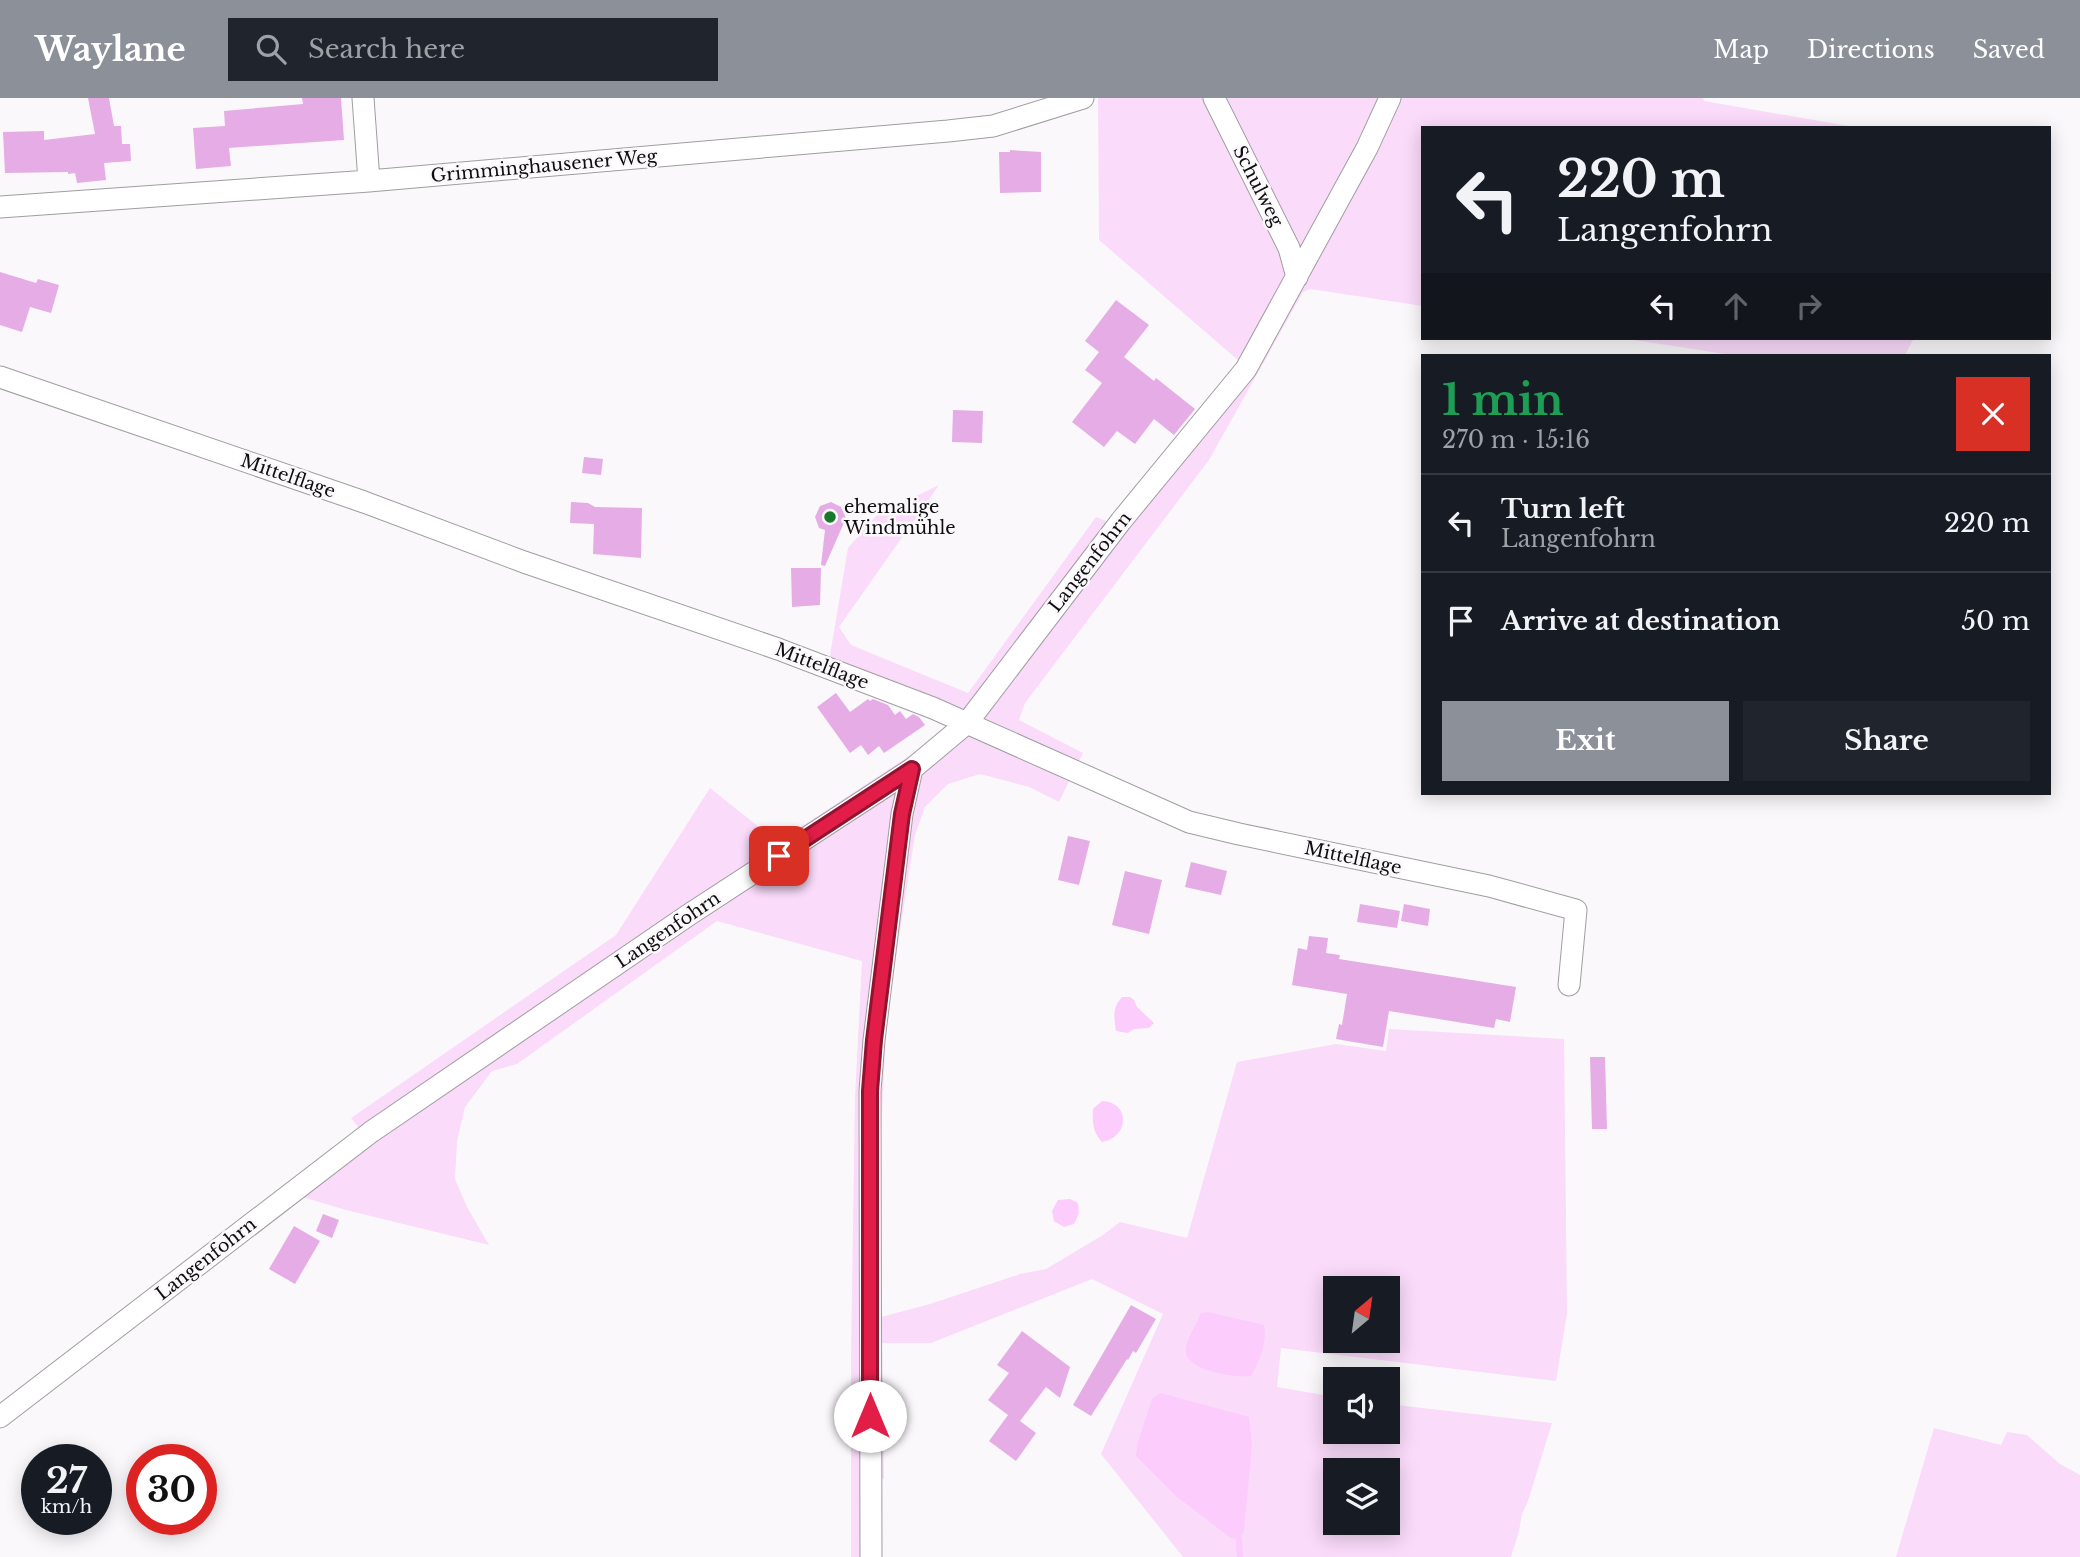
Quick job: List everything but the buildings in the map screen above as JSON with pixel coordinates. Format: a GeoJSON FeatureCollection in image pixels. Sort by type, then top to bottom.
{"type":"FeatureCollection","features":[{"type":"Feature","properties":{"kind":"street"},"geometry":{"type":"LineString","coordinates":[[363,98],[369,181]]}},
{"type":"Feature","properties":{"kind":"street","name":"Grimminghausener Weg"},"geometry":{"type":"LineString","coordinates":[[0,206],[369,181],[960,130],[993,126],[1083,98]]}},
{"type":"Feature","properties":{"kind":"street","name":"Schulweg"},"geometry":{"type":"LineString","coordinates":[[1214,98],[1289,248],[1297,277]]}},
{"type":"Feature","properties":{"kind":"street","name":"Langenfohrn"},"geometry":{"type":"LineString","coordinates":[[0,1418],[372,1132],[690,914],[912,769],[967,723],[1121,521],[1246,369],[1367,148],[1390,98]]}},
{"type":"Feature","properties":{"kind":"street","name":"Mittelflage"},"geometry":{"type":"LineString","coordinates":[[0,377],[364,502],[524,562],[778,649],[967,723],[1189,822],[1489,886],[1576,910],[1569,985]]}},
{"type":"Feature","properties":{"kind":"street"},"geometry":{"type":"LineString","coordinates":[[871,1557],[870,1091],[901,828],[912,769]]}},
{"type":"Feature","properties":{"kind":"shaded area"},"geometry":{"type":"Polygon","coordinates":[[[1098,98],[1703,98],[1704,101],[1848,126],[1421,126],[1421,306],[1310,289],[1303,292],[1209,460],[1025,703],[1019,720],[1083,753],[1059,802],[1029,787],[980,774],[948,784],[925,807],[915,835],[887,1015],[880,1152],[881,1317],[1020,1274],[1046,1269],[1120,1222],[1187,1238],[1237,1062],[1336,1044],[1386,1051],[1389,1029],[1564,1039],[1567,1313],[1556,1381],[1281,1348],[1277,1387],[1323,1395],[1323,1444],[1400,1444],[1400,1405],[1552,1423],[1511,1557],[1183,1557],[1101,1454],[1163,1314],[1092,1279],[931,1343],[882,1343],[884,1479],[865,1475],[864,1557],[851,1557],[855,1097],[862,961],[717,921],[517,1064],[492,1071],[465,1107],[457,1141],[455,1179],[467,1207],[489,1245],[299,1196],[369,1141],[351,1118],[616,935],[710,788],[778,842],[941,735],[961,715],[829,661],[848,548],[877,515],[939,485],[839,627],[851,645],[968,693],[1096,517],[1109,522],[1239,361],[1099,240],[1098,98]]]}},
{"type":"Feature","properties":{"kind":"shaded area"},"geometry":{"type":"Polygon","coordinates":[[[1634,340],[1913,340],[1906,354],[1725,354],[1634,340]]]}},
{"type":"Feature","properties":{"kind":"shaded area"},"geometry":{"type":"Polygon","coordinates":[[[1122,997],[1134,1000],[1137,1007],[1154,1023],[1149,1028],[1134,1029],[1128,1033],[1116,1031],[1115,1009],[1122,997]]]}},
{"type":"Feature","properties":{"kind":"shaded area"},"geometry":{"type":"Polygon","coordinates":[[[1102,1101],[1118,1107],[1123,1120],[1122,1128],[1117,1134],[1102,1142],[1095,1131],[1093,1109],[1102,1101]]]}},
{"type":"Feature","properties":{"kind":"shaded area"},"geometry":{"type":"Polygon","coordinates":[[[1070,1199],[1078,1203],[1079,1213],[1074,1224],[1064,1227],[1054,1221],[1052,1211],[1058,1200],[1070,1199]]]}},
{"type":"Feature","properties":{"kind":"shaded area"},"geometry":{"type":"Polygon","coordinates":[[[1208,1312],[1264,1325],[1262,1352],[1251,1376],[1212,1372],[1193,1363],[1188,1357],[1186,1349],[1190,1336],[1201,1313],[1208,1312]]]}},
{"type":"Feature","properties":{"kind":"shaded area"},"geometry":{"type":"Polygon","coordinates":[[[1160,1393],[1249,1417],[1252,1445],[1244,1531],[1239,1539],[1231,1538],[1176,1496],[1136,1456],[1152,1399],[1160,1393]]]}},
{"type":"Feature","properties":{"kind":"shaded area"},"geometry":{"type":"Polygon","coordinates":[[[1934,1428],[2001,1445],[2007,1432],[2027,1435],[2060,1464],[2080,1475],[2080,1557],[1896,1557],[1934,1428]]]}},
{"type":"Feature","properties":{"kind":"waterway"},"geometry":{"type":"LineString","coordinates":[[1239,1539],[1240,1557]]}},
{"type":"Feature","properties":{"kind":"place","name":"ehemalige Windmühle"},"geometry":{"type":"Point","coordinates":[830,517]}},
{"type":"Feature","properties":{"kind":"route"},"geometry":{"type":"LineString","coordinates":[[779,856],[912,769],[902,814],[870,1091],[870,1416]]}}]}
